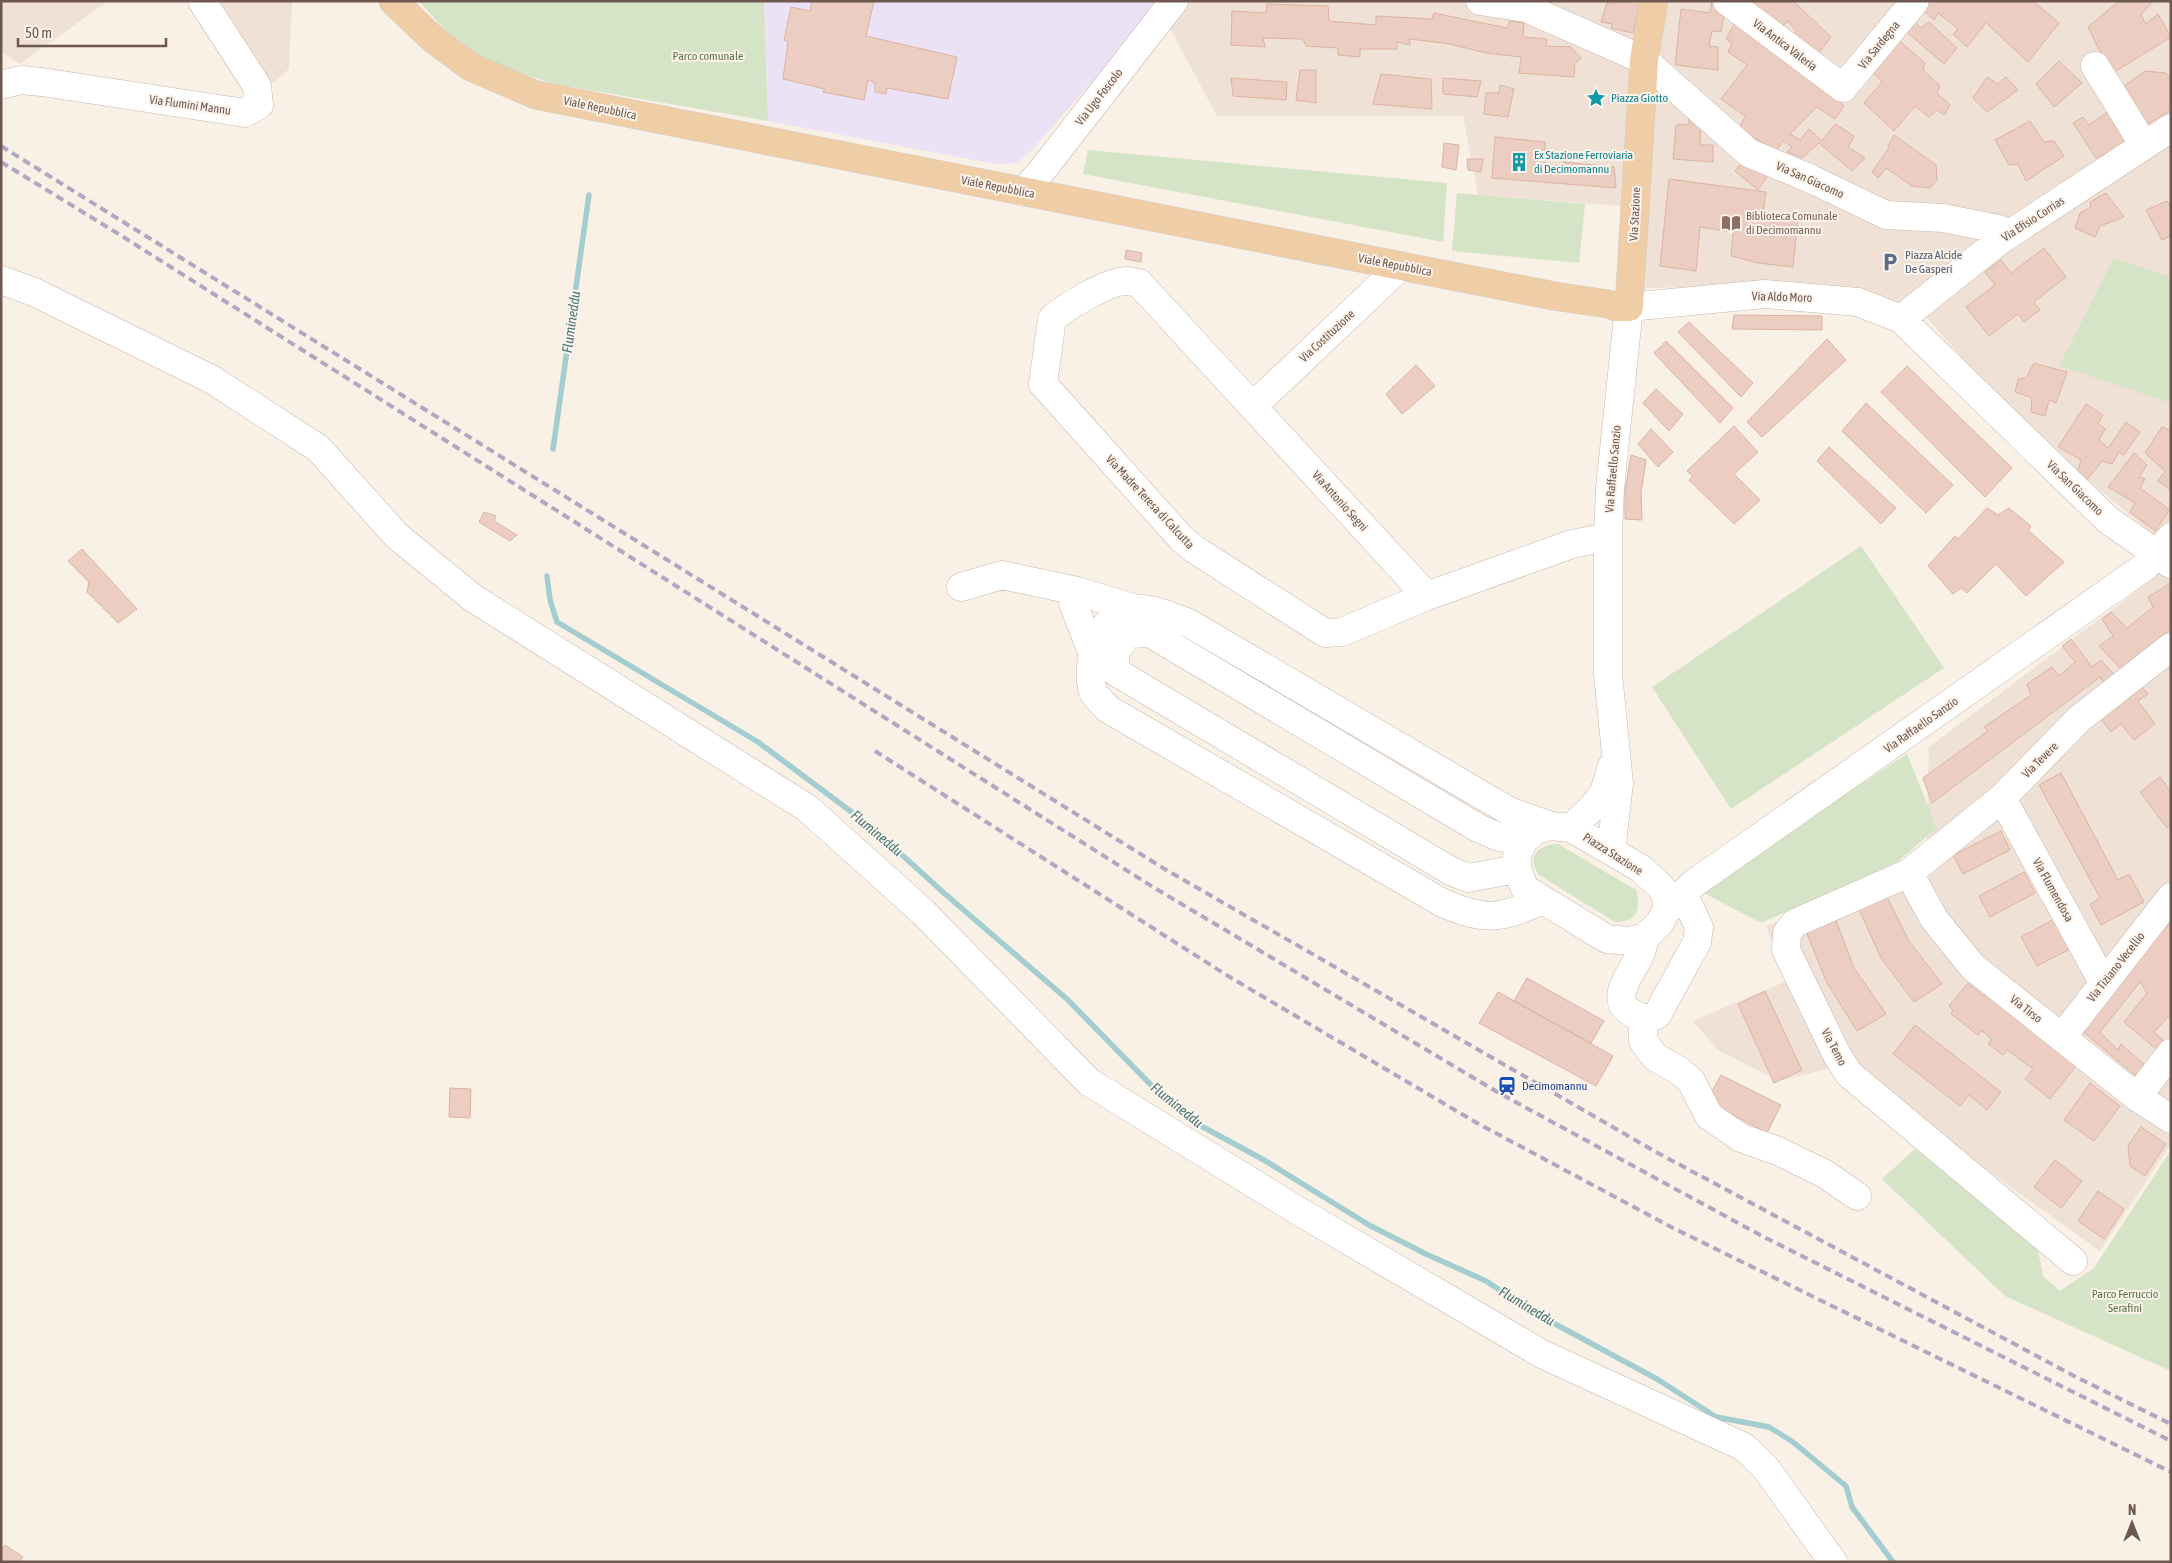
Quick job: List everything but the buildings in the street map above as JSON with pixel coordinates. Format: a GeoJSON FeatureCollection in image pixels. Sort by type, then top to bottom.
{"type":"FeatureCollection","features":[{"type":"Feature","properties":{"kind":"main road","name":"Viale Repubblica"},"geometry":{"type":"LineString","coordinates":[[394,1],[432,39],[472,68],[536,95],[1554,296],[1608,304],[1616,307],[1629,307]]}},
{"type":"Feature","properties":{"kind":"main road","name":"Via Stazione"},"geometry":{"type":"LineString","coordinates":[[1629,307],[1644,60],[1654,1]]}},
{"type":"Feature","properties":{"kind":"street","name":"Via Flumini Mannu"},"geometry":{"type":"LineString","coordinates":[[1,85],[22,80],[42,82],[245,113],[259,105],[257,86],[202,1]]}},
{"type":"Feature","properties":{"kind":"street","name":"Via Ugo Foscolo"},"geometry":{"type":"LineString","coordinates":[[1022,192],[1040,173],[1174,1]]}},
{"type":"Feature","properties":{"kind":"street","name":"Via San Giacomo"},"geometry":{"type":"LineString","coordinates":[[1480,1],[1523,4],[1644,60],[1749,153],[1811,179],[1886,215],[1943,218],[1998,229],[2007,235]]}},
{"type":"Feature","properties":{"kind":"street","name":"Via Antica Valeria"},"geometry":{"type":"LineString","coordinates":[[1727,1],[1843,88]]}},
{"type":"Feature","properties":{"kind":"street","name":"Via Sardegna"},"geometry":{"type":"LineString","coordinates":[[1843,88],[1915,1]]}},
{"type":"Feature","properties":{"kind":"street"},"geometry":{"type":"LineString","coordinates":[[2095,66],[2144,145]]}},
{"type":"Feature","properties":{"kind":"street","name":"Via Efisio Corrias"},"geometry":{"type":"LineString","coordinates":[[1902,319],[2007,235],[2171,128]]}},
{"type":"Feature","properties":{"kind":"street","name":"Via Costituzione"},"geometry":{"type":"LineString","coordinates":[[1253,406],[1401,266]]}},
{"type":"Feature","properties":{"kind":"street"},"geometry":{"type":"LineString","coordinates":[[1,280],[34,292],[211,379],[318,448],[397,536],[472,598],[808,808],[923,912],[1089,1082],[1300,1212],[1542,1354],[1744,1447],[1765,1467],[1833,1562]]}},
{"type":"Feature","properties":{"kind":"street","name":"Via Madre Teresa di Calcutta"},"geometry":{"type":"LineString","coordinates":[[1253,406],[1139,283],[1126,280],[1103,287],[1060,312],[1052,319],[1043,384],[1163,519],[1194,549],[1325,633],[1342,632],[1427,596],[1572,544],[1608,537]]}},
{"type":"Feature","properties":{"kind":"street","name":"Via Aldo Moro"},"geometry":{"type":"LineString","coordinates":[[1629,307],[1765,294],[1858,302],[1902,319]]}},
{"type":"Feature","properties":{"kind":"street","name":"Via Raffaello Sanzio"},"geometry":{"type":"LineString","coordinates":[[1611,851],[1619,783],[1608,674],[1608,537],[1610,488],[1629,307]]}},
{"type":"Feature","properties":{"kind":"street","name":"Via San Giacomo"},"geometry":{"type":"LineString","coordinates":[[1902,319],[2108,520],[2166,551]]}},
{"type":"Feature","properties":{"kind":"street","name":"Via Antonio Segni"},"geometry":{"type":"LineString","coordinates":[[1253,406],[1427,596]]}},
{"type":"Feature","properties":{"kind":"street","name":"Via Raffaello Sanzio"},"geometry":{"type":"LineString","coordinates":[[1675,901],[1693,884],[2166,551]]}},
{"type":"Feature","properties":{"kind":"street","name":"Piazza Stazione"},"geometry":{"type":"LineString","coordinates":[[961,587],[1002,575],[1077,591],[1187,622],[1509,810],[1561,827],[1611,851],[1640,868],[1661,887],[1666,897],[1675,901],[1699,927],[1696,942],[1657,1015],[1643,1018]]}},
{"type":"Feature","properties":{"kind":"street"},"geometry":{"type":"LineString","coordinates":[[1077,591],[1073,603],[1093,655]]}},
{"type":"Feature","properties":{"kind":"street"},"geometry":{"type":"LineString","coordinates":[[1136,609],[1119,613],[1105,625],[1095,645],[1092,690],[1108,709],[1441,902],[1464,913],[1494,904],[1528,886]]}},
{"type":"Feature","properties":{"kind":"street"},"geometry":{"type":"LineString","coordinates":[[1524,841],[1499,837],[1478,828],[1150,633],[1130,634],[1118,645],[1114,657],[1116,672],[1451,871],[1468,878],[1528,886],[1608,939],[1629,941],[1645,937],[1660,922],[1675,901]]}},
{"type":"Feature","properties":{"kind":"street","name":"Via Tevere"},"geometry":{"type":"LineString","coordinates":[[1909,873],[2002,798],[2079,719],[2171,647]]}},
{"type":"Feature","properties":{"kind":"street","name":"Via Raffaello Sanzio"},"geometry":{"type":"LineString","coordinates":[[1561,827],[1593,807],[1604,792],[1616,752]]}},
{"type":"Feature","properties":{"kind":"street","name":"Via Flumendosa"},"geometry":{"type":"LineString","coordinates":[[2002,798],[2103,982]]}},
{"type":"Feature","properties":{"kind":"street"},"geometry":{"type":"LineString","coordinates":[[1528,886],[1517,856],[1524,841],[1536,830],[1561,827]]}},
{"type":"Feature","properties":{"kind":"street","name":"Via Tirso"},"geometry":{"type":"LineString","coordinates":[[1909,873],[1934,919],[1973,967],[2137,1096],[2171,1119]]}},
{"type":"Feature","properties":{"kind":"street","name":"Via Temo"},"geometry":{"type":"LineString","coordinates":[[1909,873],[1794,923],[1787,933],[1786,950],[1837,1055],[1849,1074],[2073,1261]]}},
{"type":"Feature","properties":{"kind":"street","name":"Via Tiziano Vecellio"},"geometry":{"type":"LineString","coordinates":[[2062,1037],[2171,897]]}},
{"type":"Feature","properties":{"kind":"street"},"geometry":{"type":"LineString","coordinates":[[1645,937],[1642,952],[1622,988],[1622,1001],[1626,1010],[1639,1018],[1643,1018],[1643,1041],[1655,1057],[1678,1070],[1691,1081],[1708,1116],[1741,1138],[1778,1151],[1825,1174],[1857,1196]]}},
{"type":"Feature","properties":{"kind":"street"},"geometry":{"type":"LineString","coordinates":[[2137,1096],[2171,1053]]}},
{"type":"Feature","properties":{"kind":"shaded area"},"geometry":{"type":"Polygon","coordinates":[[[1,1],[108,1],[20,64],[1,52],[1,1]]]}},
{"type":"Feature","properties":{"kind":"shaded area"},"geometry":{"type":"Polygon","coordinates":[[[190,1],[292,1],[289,69],[273,83],[246,83],[190,1]]]}},
{"type":"Feature","properties":{"kind":"shaded area"},"geometry":{"type":"Polygon","coordinates":[[[764,1],[1164,1],[1031,151],[1017,163],[995,164],[768,121],[764,1]]]}},
{"type":"Feature","properties":{"kind":"shaded area"},"geometry":{"type":"Polygon","coordinates":[[[1183,1],[2171,1],[2171,277],[2114,258],[2171,401],[2171,550],[2014,417],[1928,319],[1829,284],[1646,288],[1647,208],[1478,195],[1463,116],[1217,116],[1165,19],[1183,1]]]}},
{"type":"Feature","properties":{"kind":"shaded area"},"geometry":{"type":"Polygon","coordinates":[[[2171,561],[2171,1144],[2100,1251],[1984,1168],[1846,1064],[1779,1081],[1718,1050],[1693,1021],[1787,981],[1766,926],[1926,870],[1929,747],[2125,600],[2171,561]]]}},
{"type":"Feature","properties":{"kind":"green space","name":"Parco comunale"},"geometry":{"type":"Polygon","coordinates":[[[419,1],[764,1],[768,121],[554,84],[491,63],[445,30],[419,1]]]}},
{"type":"Feature","properties":{"kind":"green space"},"geometry":{"type":"Polygon","coordinates":[[[1088,150],[1447,183],[1443,242],[1083,174],[1088,150]]]}},
{"type":"Feature","properties":{"kind":"green space"},"geometry":{"type":"Polygon","coordinates":[[[1457,193],[1585,204],[1579,263],[1452,251],[1457,193]]]}},
{"type":"Feature","properties":{"kind":"green space"},"geometry":{"type":"Polygon","coordinates":[[[2114,258],[2171,277],[2171,403],[2059,366],[2114,258]]]}},
{"type":"Feature","properties":{"kind":"green space"},"geometry":{"type":"Polygon","coordinates":[[[1861,546],[1944,668],[1731,809],[1652,687],[1861,546]]]}},
{"type":"Feature","properties":{"kind":"green space"},"geometry":{"type":"Polygon","coordinates":[[[1907,754],[1937,828],[1897,862],[1761,923],[1698,890],[1907,754]]]}},
{"type":"Feature","properties":{"kind":"green space"},"geometry":{"type":"Polygon","coordinates":[[[1558,844],[1636,890],[1638,909],[1636,914],[1629,920],[1615,922],[1539,875],[1534,863],[1536,853],[1545,846],[1558,844]]]}},
{"type":"Feature","properties":{"kind":"green space","name":"Parco Ferruccio Serafini"},"geometry":{"type":"Polygon","coordinates":[[[1915,1149],[2037,1245],[2043,1276],[2060,1291],[2094,1268],[2171,1150],[2171,1371],[2005,1296],[1882,1179],[1915,1149]]]}},
{"type":"Feature","properties":{"kind":"waterway","name":"Flumineddu"},"geometry":{"type":"LineString","coordinates":[[553,449],[589,195]]}},
{"type":"Feature","properties":{"kind":"waterway","name":"Flumineddu"},"geometry":{"type":"LineString","coordinates":[[547,576],[550,600],[557,622],[758,742],[869,825],[944,893],[1067,999],[1153,1087],[1192,1121],[1264,1160],[1369,1225],[1426,1254],[1486,1281],[1533,1312],[1657,1379],[1716,1417],[1769,1427],[1793,1442],[1846,1486],[1852,1507],[1893,1562]]}},
{"type":"Feature","properties":{"kind":"railway"},"geometry":{"type":"LineString","coordinates":[[1,146],[1163,868],[1656,1152],[2076,1377],[2171,1424]]}},
{"type":"Feature","properties":{"kind":"railway"},"geometry":{"type":"LineString","coordinates":[[1,162],[117,233],[1153,887],[1499,1093],[1762,1236],[2171,1441]]}},
{"type":"Feature","properties":{"kind":"railway"},"geometry":{"type":"LineString","coordinates":[[875,751],[1228,976],[1477,1123],[1673,1228],[2171,1472]]}},
{"type":"Feature","properties":{"kind":"place","name":"Piazza Giotto"},"geometry":{"type":"Point","coordinates":[1596,98]}},
{"type":"Feature","properties":{"kind":"place","name":"Ex Stazione Ferroviaria di Decimomannu"},"geometry":{"type":"Point","coordinates":[1519,162]}},
{"type":"Feature","properties":{"kind":"place","name":"Biblioteca Comunale di Decimomannu"},"geometry":{"type":"Point","coordinates":[1731,223]}},
{"type":"Feature","properties":{"kind":"place","name":"Piazza Alcide De Gasperi"},"geometry":{"type":"Point","coordinates":[1890,262]}},
{"type":"Feature","properties":{"kind":"place","name":"Decimomannu"},"geometry":{"type":"Point","coordinates":[1507,1086]}}]}
